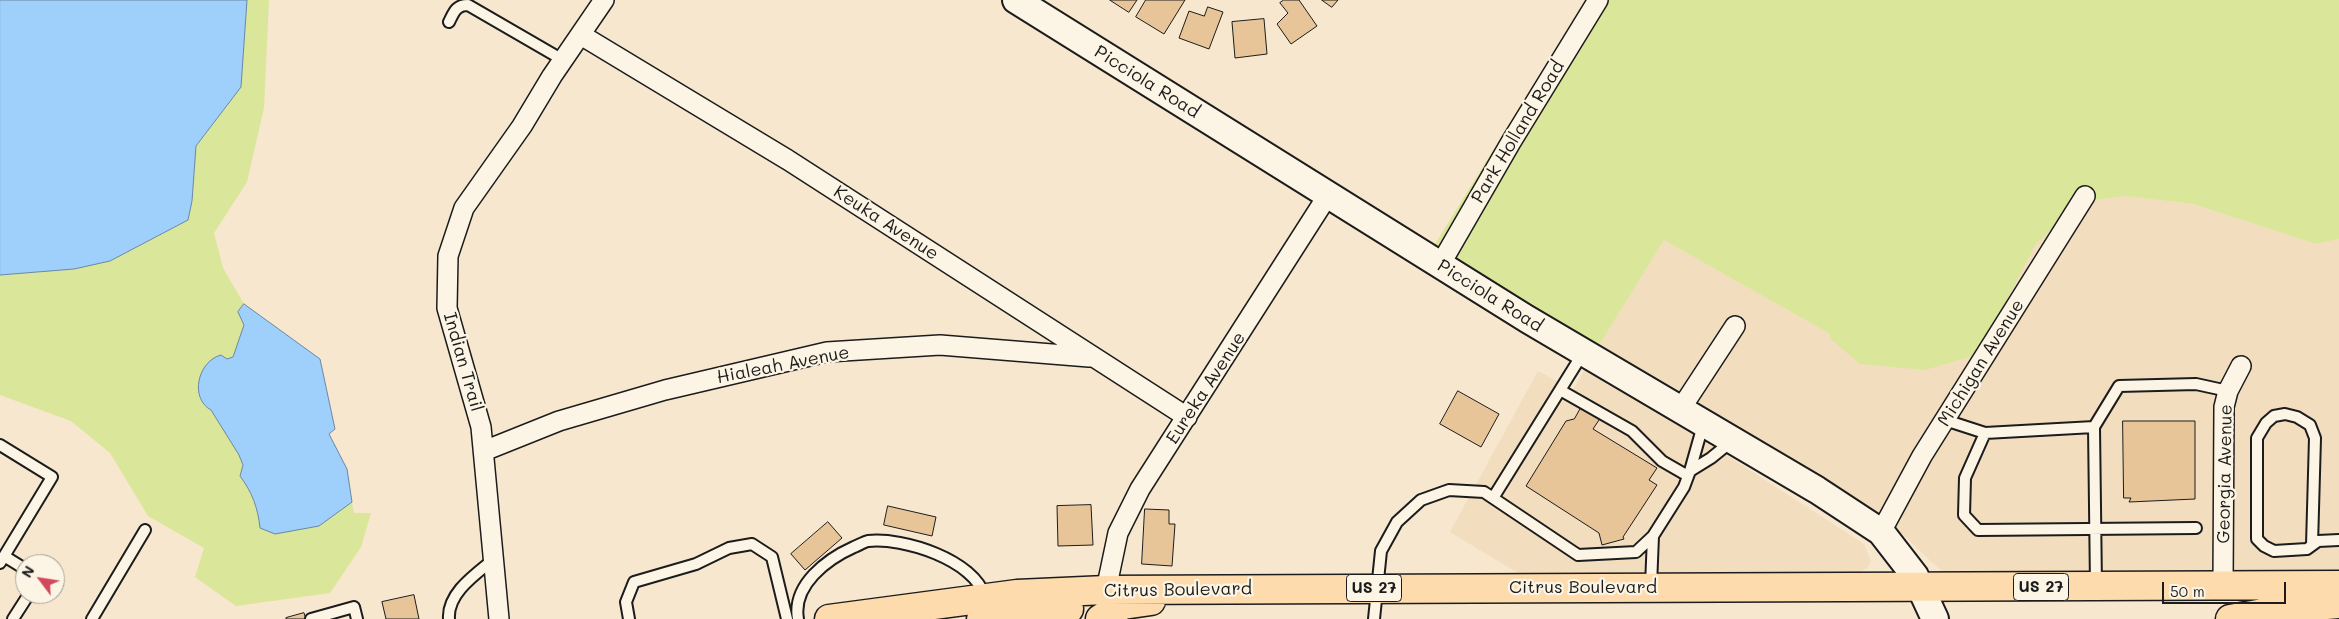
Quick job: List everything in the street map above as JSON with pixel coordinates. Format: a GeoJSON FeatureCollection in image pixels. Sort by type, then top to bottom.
{"type":"FeatureCollection","features":[{"type":"Feature","properties":{"kind":"highway","name":"Citrus Boulevard"},"geometry":{"type":"LineString","coordinates":[[829,619],[983,608],[1106,590],[1651,586],[2339,585]]}},
{"type":"Feature","properties":{"kind":"highway"},"geometry":{"type":"LineString","coordinates":[[1100,619],[1123,605],[1149,602],[1228,601],[1306,588]]}},
{"type":"Feature","properties":{"kind":"highway"},"geometry":{"type":"LineString","coordinates":[[2230,619],[2292,608],[2339,604]]}},
{"type":"Feature","properties":{"kind":"street","name":"Indian Trail"},"geometry":{"type":"LineString","coordinates":[[498,619],[481,427],[447,308],[448,256],[464,208],[522,126],[563,60],[604,0]]}},
{"type":"Feature","properties":{"kind":"street","name":"Picciola Road"},"geometry":{"type":"LineString","coordinates":[[1016,0],[1583,353],[1881,532],[1915,576],[1935,619]]}},
{"type":"Feature","properties":{"kind":"street","name":"Park Holland Road"},"geometry":{"type":"LineString","coordinates":[[1440,265],[1511,142],[1598,0]]}},
{"type":"Feature","properties":{"kind":"street","name":"Keuka Avenue"},"geometry":{"type":"LineString","coordinates":[[580,35],[788,160],[1187,417]]}},
{"type":"Feature","properties":{"kind":"street","name":"Eureka Avenue"},"geometry":{"type":"LineString","coordinates":[[1106,590],[1118,534],[1140,489],[1328,195]]}},
{"type":"Feature","properties":{"kind":"street","name":"Michigan Avenue"},"geometry":{"type":"LineString","coordinates":[[1881,532],[1922,456],[2085,196]]}},
{"type":"Feature","properties":{"kind":"street"},"geometry":{"type":"LineString","coordinates":[[1680,410],[1734,326]]}},
{"type":"Feature","properties":{"kind":"street","name":"Hialeah Avenue"},"geometry":{"type":"LineString","coordinates":[[484,451],[558,422],[665,390],[827,352],[940,345],[1093,357]]}},
{"type":"Feature","properties":{"kind":"street","name":"Georgia Avenue"},"geometry":{"type":"LineString","coordinates":[[2223,584],[2224,407],[2228,391],[2240,366]]}},
{"type":"Feature","properties":{"kind":"lane"},"geometry":{"type":"LineString","coordinates":[[449,22],[455,9],[461,5],[468,5],[563,60]]}},
{"type":"Feature","properties":{"kind":"lane"},"geometry":{"type":"LineString","coordinates":[[1493,498],[1583,353]]}},
{"type":"Feature","properties":{"kind":"lane"},"geometry":{"type":"LineString","coordinates":[[2096,586],[2094,427],[2119,386],[2196,384],[2228,391]]}},
{"type":"Feature","properties":{"kind":"lane"},"geometry":{"type":"LineString","coordinates":[[1560,390],[1632,431],[1662,461],[1689,474]]}},
{"type":"Feature","properties":{"kind":"lane"},"geometry":{"type":"LineString","coordinates":[[2312,545],[2315,438],[2310,425],[2297,417],[2285,414],[2274,416],[2266,423],[2257,438],[2257,539],[2264,546],[2274,551],[2307,549],[2318,541],[2339,540]]}},
{"type":"Feature","properties":{"kind":"lane"},"geometry":{"type":"LineString","coordinates":[[1945,420],[1985,432],[2094,427]]}},
{"type":"Feature","properties":{"kind":"lane"},"geometry":{"type":"LineString","coordinates":[[1374,619],[1381,550],[1397,522],[1421,500],[1448,490],[1484,492],[1578,555],[1636,552],[1654,536],[1689,474],[1704,424]]}},
{"type":"Feature","properties":{"kind":"lane"},"geometry":{"type":"LineString","coordinates":[[1985,432],[1965,478],[1964,515],[1978,530],[2094,527],[2196,528]]}},
{"type":"Feature","properties":{"kind":"lane"},"geometry":{"type":"LineString","coordinates":[[1689,474],[1732,441]]}},
{"type":"Feature","properties":{"kind":"lane"},"geometry":{"type":"LineString","coordinates":[[0,445],[52,477],[2,560],[15,565]]}},
{"type":"Feature","properties":{"kind":"lane"},"geometry":{"type":"LineString","coordinates":[[92,619],[145,530]]}},
{"type":"Feature","properties":{"kind":"lane"},"geometry":{"type":"LineString","coordinates":[[1651,586],[1654,536]]}},
{"type":"Feature","properties":{"kind":"lane"},"geometry":{"type":"LineString","coordinates":[[798,619],[796,607],[799,599],[816,571],[840,553],[868,541],[916,545],[965,569],[983,588],[983,608]]}},
{"type":"Feature","properties":{"kind":"lane"},"geometry":{"type":"LineString","coordinates":[[629,619],[626,602],[634,582],[696,564],[729,548],[752,544],[772,558],[787,619]]}},
{"type":"Feature","properties":{"kind":"lane"},"geometry":{"type":"LineString","coordinates":[[449,619],[448,609],[453,598],[474,575],[494,559]]}},
{"type":"Feature","properties":{"kind":"lane"},"geometry":{"type":"LineString","coordinates":[[13,619],[23,604]]}},
{"type":"Feature","properties":{"kind":"lane"},"geometry":{"type":"LineString","coordinates":[[311,619],[354,607],[357,619]]}},
{"type":"Feature","properties":{"kind":"shaded area"},"geometry":{"type":"Polygon","coordinates":[[[2125,196],[2193,204],[2316,244],[2339,239],[2339,579],[1950,579],[1895,527],[1596,350],[1664,240],[1830,334],[1830,338],[1979,353],[2035,245],[2081,202],[2125,196]]]}},
{"type":"Feature","properties":{"kind":"shaded area"},"geometry":{"type":"Polygon","coordinates":[[[1587,365],[1864,544],[1871,561],[1867,568],[1857,573],[1528,579],[1450,532],[1538,371],[1573,390],[1587,365]]]}},
{"type":"Feature","properties":{"kind":"green space"},"geometry":{"type":"Polygon","coordinates":[[[247,0],[269,0],[264,108],[247,182],[214,233],[223,268],[244,304],[238,312],[244,325],[233,357],[199,381],[200,398],[211,409],[239,455],[243,465],[240,476],[254,501],[261,528],[340,510],[352,502],[354,513],[371,513],[361,547],[330,593],[236,606],[195,577],[204,548],[148,516],[110,453],[71,421],[0,395],[0,275],[41,272],[110,261],[188,220],[192,201],[196,146],[241,87],[247,0]]]}},
{"type":"Feature","properties":{"kind":"green space"},"geometry":{"type":"Polygon","coordinates":[[[1586,0],[2339,0],[2339,239],[2316,244],[2193,204],[2125,196],[2081,202],[2035,245],[1979,354],[1925,370],[1860,364],[1830,338],[1830,334],[1664,240],[1596,350],[1432,249],[1586,0]]]}},
{"type":"Feature","properties":{"kind":"water"},"geometry":{"type":"Polygon","coordinates":[[[0,0],[247,0],[241,87],[196,146],[192,201],[188,220],[110,261],[74,269],[0,275],[0,0]]]}},
{"type":"Feature","properties":{"kind":"water"},"geometry":{"type":"Polygon","coordinates":[[[244,304],[320,359],[335,429],[329,434],[347,469],[352,502],[319,526],[275,534],[260,528],[254,501],[240,476],[243,465],[239,455],[211,410],[200,397],[198,389],[199,380],[207,364],[221,355],[227,359],[233,357],[244,325],[238,312],[244,304]]]}},
{"type":"Feature","properties":{"kind":"building"},"geometry":{"type":"Polygon","coordinates":[[[1110,0],[1137,0],[1129,12],[1110,0]]]}},
{"type":"Feature","properties":{"kind":"building"},"geometry":{"type":"Polygon","coordinates":[[[1146,0],[1185,0],[1164,34],[1136,17],[1146,0]]]}},
{"type":"Feature","properties":{"kind":"building"},"geometry":{"type":"Polygon","coordinates":[[[1284,0],[1299,0],[1317,26],[1291,44],[1277,24],[1288,13],[1280,3],[1284,0]]]}},
{"type":"Feature","properties":{"kind":"building"},"geometry":{"type":"Polygon","coordinates":[[[1322,0],[1338,0],[1332,7],[1322,0]]]}},
{"type":"Feature","properties":{"kind":"building"},"geometry":{"type":"Polygon","coordinates":[[[1208,7],[1223,12],[1209,49],[1179,38],[1189,11],[1204,16],[1208,7]]]}},
{"type":"Feature","properties":{"kind":"building"},"geometry":{"type":"Polygon","coordinates":[[[1264,19],[1267,54],[1235,58],[1232,22],[1264,19]]]}},
{"type":"Feature","properties":{"kind":"building"},"geometry":{"type":"Polygon","coordinates":[[[1458,391],[1499,414],[1481,447],[1440,424],[1458,391]]]}},
{"type":"Feature","properties":{"kind":"building"},"geometry":{"type":"Polygon","coordinates":[[[1582,406],[1601,417],[1593,429],[1657,468],[1649,480],[1657,485],[1623,537],[1624,539],[1602,545],[1599,533],[1526,486],[1566,421],[1574,419],[1582,406]]]}},
{"type":"Feature","properties":{"kind":"building"},"geometry":{"type":"Polygon","coordinates":[[[2123,421],[2195,421],[2195,499],[2129,502],[2131,498],[2124,498],[2123,421]]]}},
{"type":"Feature","properties":{"kind":"building"},"geometry":{"type":"Polygon","coordinates":[[[1091,505],[1093,545],[1058,546],[1057,506],[1091,505]]]}},
{"type":"Feature","properties":{"kind":"building"},"geometry":{"type":"Polygon","coordinates":[[[888,506],[936,517],[932,536],[884,525],[888,506]]]}},
{"type":"Feature","properties":{"kind":"building"},"geometry":{"type":"Polygon","coordinates":[[[1145,509],[1169,510],[1169,524],[1175,524],[1172,566],[1142,564],[1145,509]]]}},
{"type":"Feature","properties":{"kind":"building"},"geometry":{"type":"Polygon","coordinates":[[[828,522],[842,538],[805,570],[791,554],[828,522]]]}},
{"type":"Feature","properties":{"kind":"building"},"geometry":{"type":"Polygon","coordinates":[[[414,595],[419,619],[386,619],[382,602],[414,595]]]}},
{"type":"Feature","properties":{"kind":"building"},"geometry":{"type":"Polygon","coordinates":[[[304,613],[306,619],[286,619],[286,618],[304,613]]]}}]}
